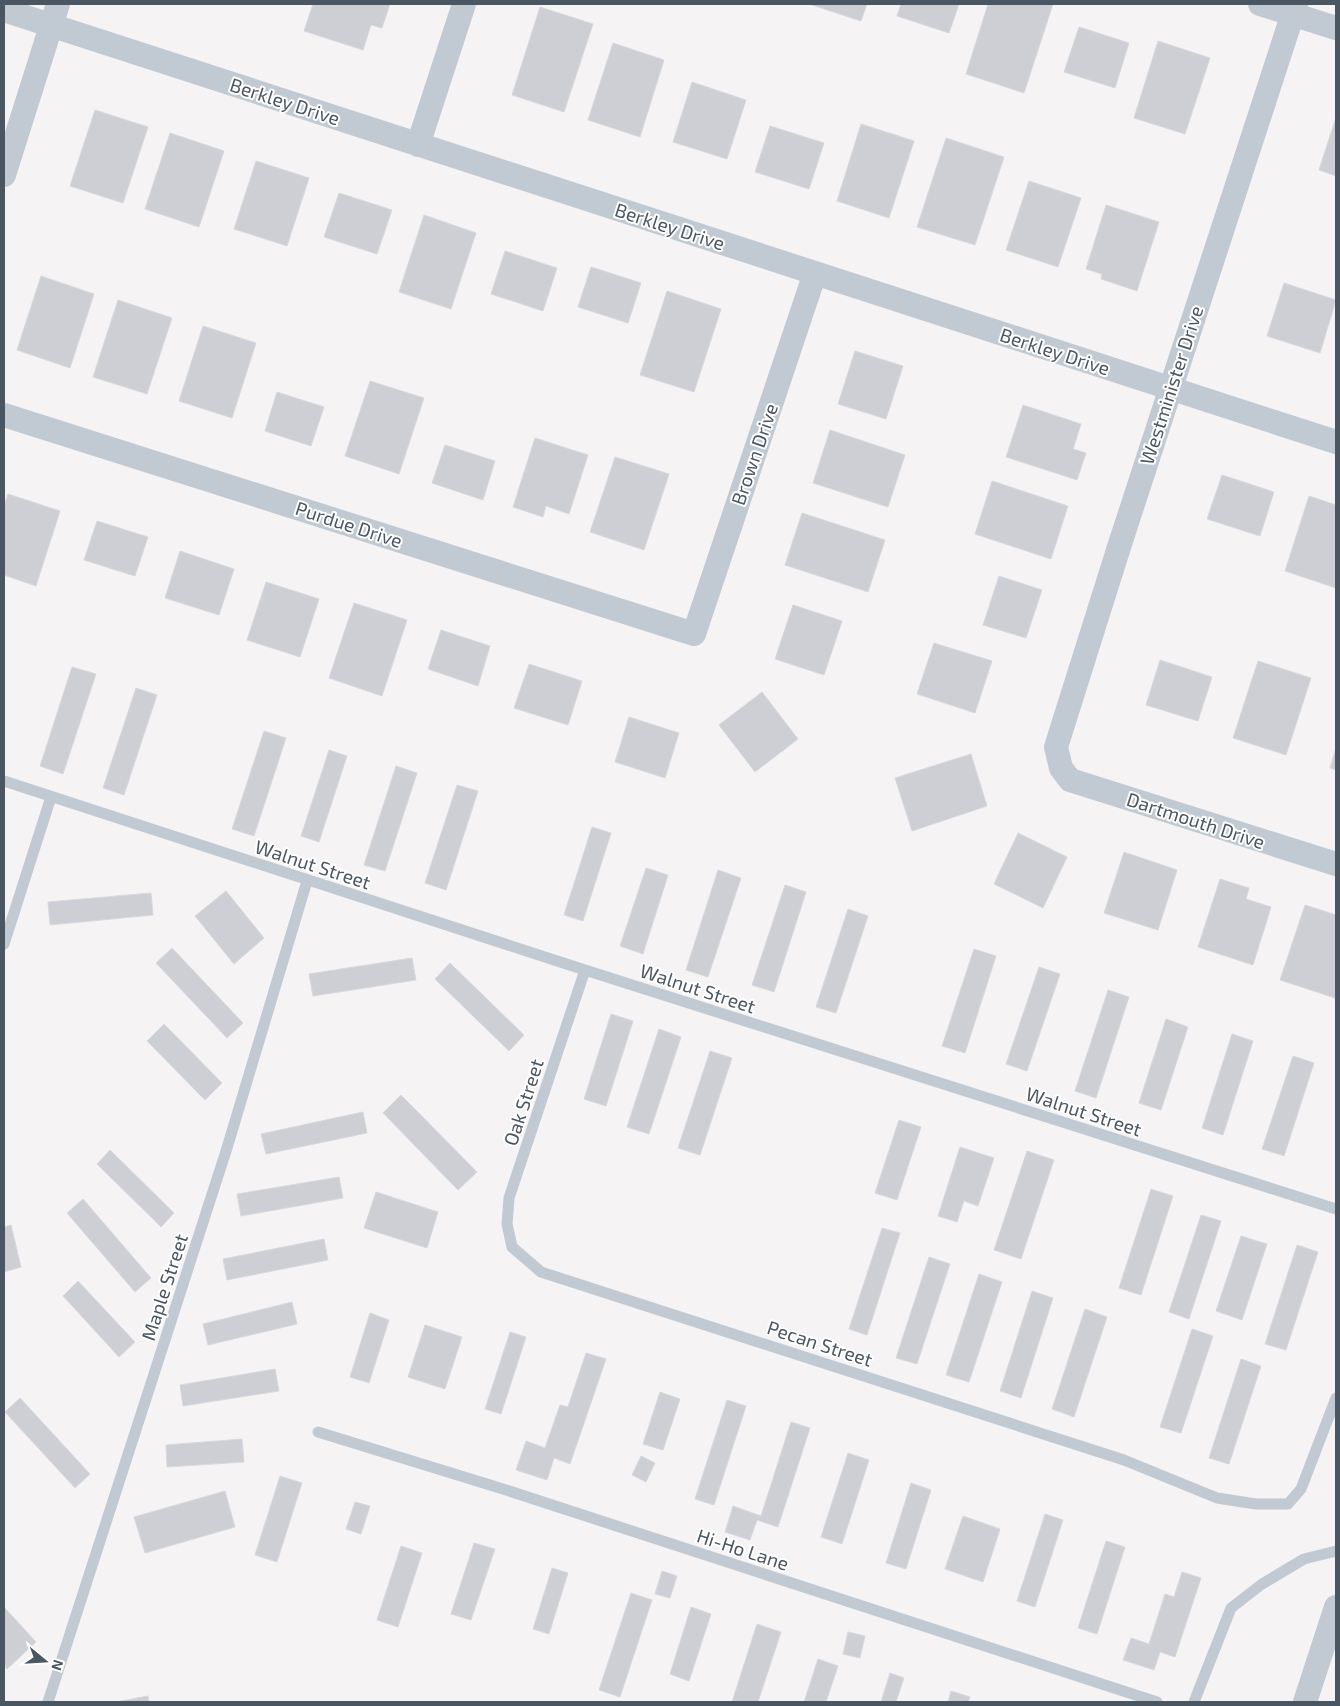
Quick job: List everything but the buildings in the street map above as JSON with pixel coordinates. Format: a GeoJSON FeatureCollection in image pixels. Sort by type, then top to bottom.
{"type":"FeatureCollection","features":[{"type":"Feature","properties":{"kind":"street"},"geometry":{"type":"LineString","coordinates":[[418,145],[464,4]]}},
{"type":"Feature","properties":{"kind":"street"},"geometry":{"type":"LineString","coordinates":[[1260,4],[1294,9],[1336,28]]}},
{"type":"Feature","properties":{"kind":"street","name":"Westminister Drive"},"geometry":{"type":"LineString","coordinates":[[1061,768],[1056,747],[1170,388],[1294,9]]}},
{"type":"Feature","properties":{"kind":"street","name":"Berkley Drive"},"geometry":{"type":"LineString","coordinates":[[4,10],[54,15],[418,145],[1336,442]]}},
{"type":"Feature","properties":{"kind":"street"},"geometry":{"type":"LineString","coordinates":[[4,175],[54,15]]}},
{"type":"Feature","properties":{"kind":"street","name":"Brown Drive"},"geometry":{"type":"LineString","coordinates":[[694,634],[815,273]]}},
{"type":"Feature","properties":{"kind":"street","name":"Purdue Drive"},"geometry":{"type":"LineString","coordinates":[[4,415],[694,634]]}},
{"type":"Feature","properties":{"kind":"street","name":"Dartmouth Drive"},"geometry":{"type":"LineString","coordinates":[[1061,768],[1070,780],[1336,864]]}},
{"type":"Feature","properties":{"kind":"street"},"geometry":{"type":"LineString","coordinates":[[1305,1702],[1336,1607]]}},
{"type":"Feature","properties":{"kind":"lane","name":"Walnut Street"},"geometry":{"type":"LineString","coordinates":[[4,781],[307,881],[1336,1209]]}},
{"type":"Feature","properties":{"kind":"lane"},"geometry":{"type":"LineString","coordinates":[[4,944],[51,797]]}},
{"type":"Feature","properties":{"kind":"lane","name":"Maple Street"},"geometry":{"type":"LineString","coordinates":[[48,1702],[228,1148],[307,881]]}},
{"type":"Feature","properties":{"kind":"lane","name":"Oak Street"},"geometry":{"type":"LineString","coordinates":[[512,1247],[507,1224],[509,1198],[585,970]]}},
{"type":"Feature","properties":{"kind":"lane","name":"Pecan Street"},"geometry":{"type":"LineString","coordinates":[[512,1247],[541,1272],[1124,1460],[1217,1498],[1256,1504],[1288,1504],[1301,1489],[1336,1398]]}},
{"type":"Feature","properties":{"kind":"lane","name":"Hi-Ho Lane"},"geometry":{"type":"LineString","coordinates":[[318,1432],[503,1488],[1157,1702]]}},
{"type":"Feature","properties":{"kind":"lane"},"geometry":{"type":"LineString","coordinates":[[1194,1702],[1231,1608],[1262,1584],[1304,1559],[1336,1552]]}}]}
